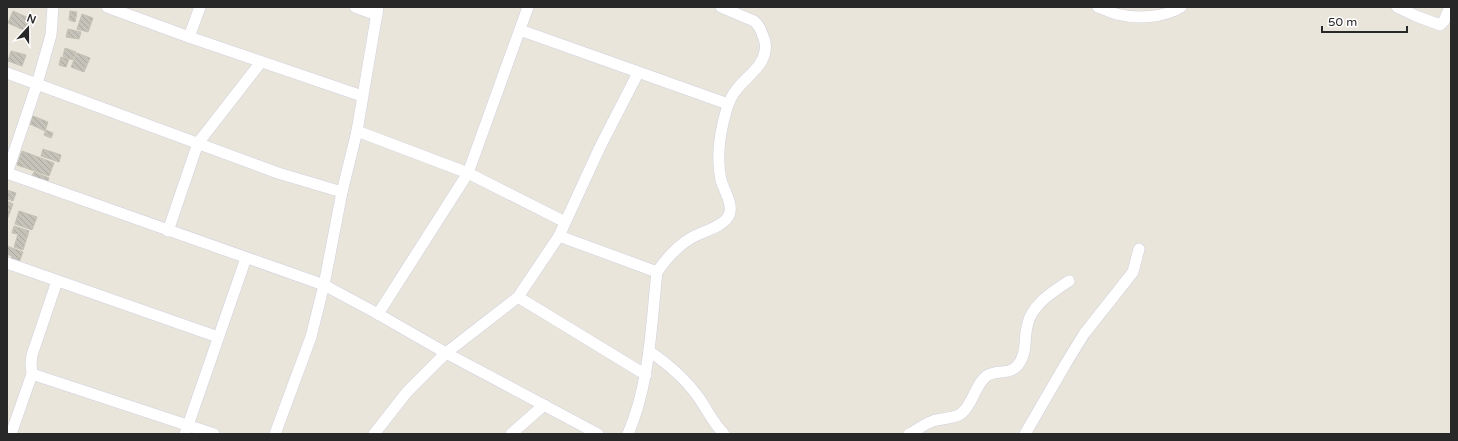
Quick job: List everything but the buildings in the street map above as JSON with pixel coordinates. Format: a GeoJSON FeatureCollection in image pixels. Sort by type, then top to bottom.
{"type":"FeatureCollection","features":[{"type":"Feature","properties":{"kind":"street"},"geometry":{"type":"LineString","coordinates":[[53,7],[51,35],[37,84],[7,173],[324,286],[598,434]]}},
{"type":"Feature","properties":{"kind":"street"},"geometry":{"type":"LineString","coordinates":[[107,7],[189,37],[362,96]]}},
{"type":"Feature","properties":{"kind":"street"},"geometry":{"type":"LineString","coordinates":[[189,37],[200,7]]}},
{"type":"Feature","properties":{"kind":"street"},"geometry":{"type":"LineString","coordinates":[[275,434],[311,337],[324,286],[342,192],[357,131],[377,11],[355,7]]}},
{"type":"Feature","properties":{"kind":"street"},"geometry":{"type":"LineString","coordinates":[[378,314],[468,173],[528,7]]}},
{"type":"Feature","properties":{"kind":"street"},"geometry":{"type":"LineString","coordinates":[[628,434],[638,407],[646,375],[657,272],[665,260],[690,239],[722,223],[728,217],[730,202],[722,181],[718,163],[722,131],[728,104],[736,90],[758,66],[765,51],[763,35],[758,24],[721,7]]}},
{"type":"Feature","properties":{"kind":"street"},"geometry":{"type":"LineString","coordinates":[[1098,7],[1116,14],[1132,16],[1162,14],[1175,11],[1182,7]]}},
{"type":"Feature","properties":{"kind":"street"},"geometry":{"type":"LineString","coordinates":[[1397,7],[1440,25],[1444,21],[1450,7]]}},
{"type":"Feature","properties":{"kind":"street"},"geometry":{"type":"LineString","coordinates":[[520,30],[728,104]]}},
{"type":"Feature","properties":{"kind":"street"},"geometry":{"type":"LineString","coordinates":[[168,231],[198,143],[261,62]]}},
{"type":"Feature","properties":{"kind":"street"},"geometry":{"type":"LineString","coordinates":[[7,73],[278,173],[342,192]]}},
{"type":"Feature","properties":{"kind":"street"},"geometry":{"type":"LineString","coordinates":[[374,434],[407,392],[446,353],[518,297],[559,236],[600,147],[638,73]]}},
{"type":"Feature","properties":{"kind":"street"},"geometry":{"type":"LineString","coordinates":[[357,131],[468,173],[565,222]]}},
{"type":"Feature","properties":{"kind":"street"},"geometry":{"type":"LineString","coordinates":[[559,236],[657,272]]}},
{"type":"Feature","properties":{"kind":"street"},"geometry":{"type":"LineString","coordinates":[[1025,434],[1084,334],[1133,272],[1139,249]]}},
{"type":"Feature","properties":{"kind":"street"},"geometry":{"type":"LineString","coordinates":[[187,430],[246,258]]}},
{"type":"Feature","properties":{"kind":"street"},"geometry":{"type":"LineString","coordinates":[[7,263],[218,337]]}},
{"type":"Feature","properties":{"kind":"street"},"geometry":{"type":"LineString","coordinates":[[11,434],[32,374],[32,355],[57,281]]}},
{"type":"Feature","properties":{"kind":"street"},"geometry":{"type":"LineString","coordinates":[[909,434],[923,425],[952,417],[962,412],[987,376],[1008,372],[1020,363],[1026,350],[1026,326],[1031,314],[1047,295],[1068,281]]}},
{"type":"Feature","properties":{"kind":"street"},"geometry":{"type":"LineString","coordinates":[[518,297],[646,375]]}},
{"type":"Feature","properties":{"kind":"street"},"geometry":{"type":"LineString","coordinates":[[648,351],[682,376],[699,398],[712,420],[724,434]]}},
{"type":"Feature","properties":{"kind":"street"},"geometry":{"type":"LineString","coordinates":[[32,374],[187,430],[214,434]]}},
{"type":"Feature","properties":{"kind":"street"},"geometry":{"type":"LineString","coordinates":[[511,434],[544,405]]}}]}
